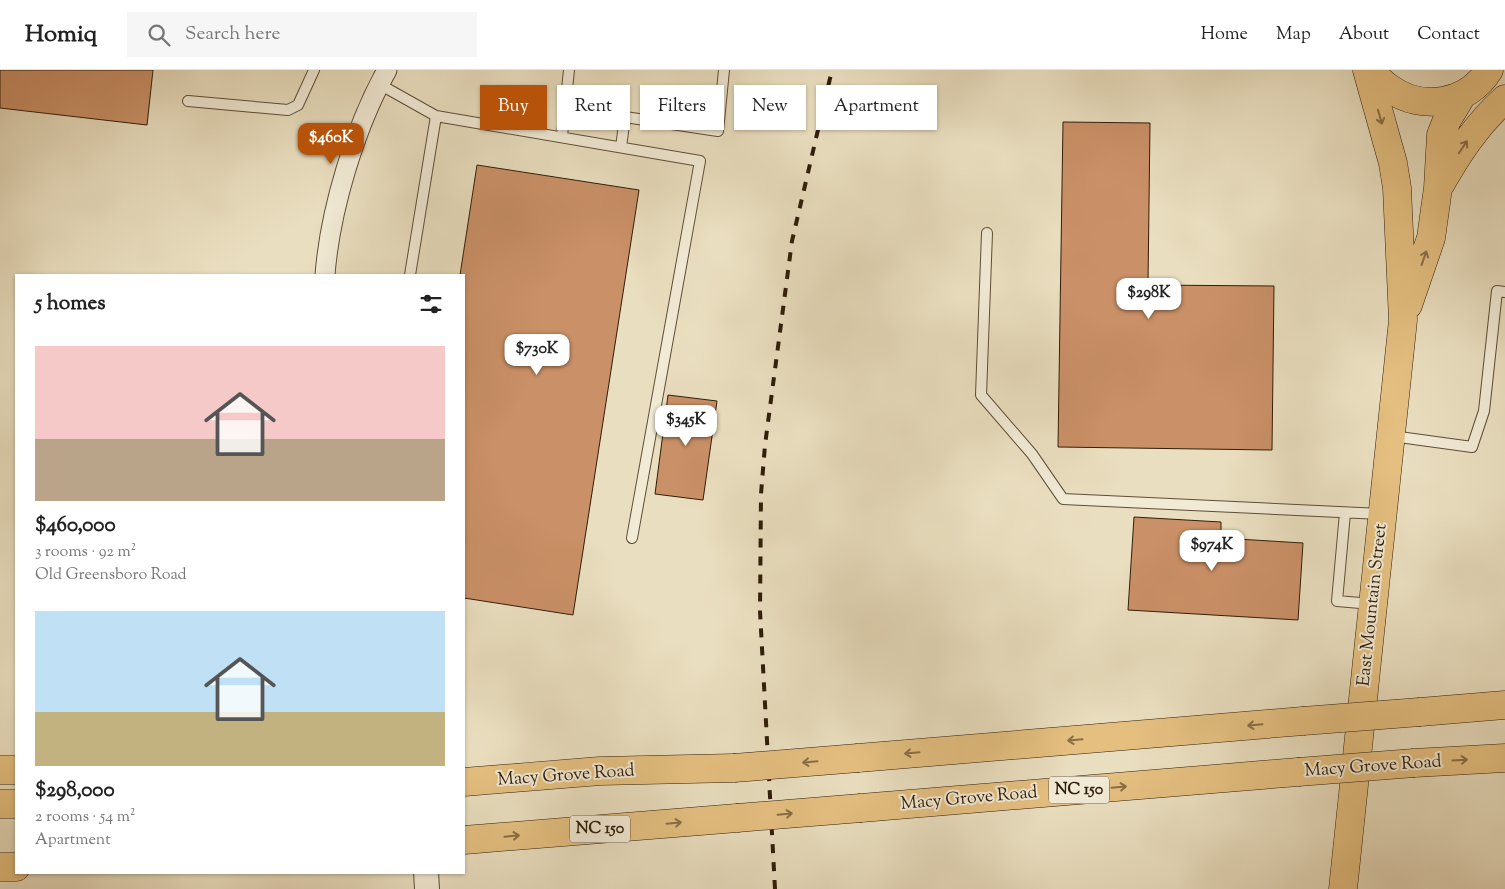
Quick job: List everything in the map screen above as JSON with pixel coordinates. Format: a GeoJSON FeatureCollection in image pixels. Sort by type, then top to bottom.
{"type":"FeatureCollection","features":[{"type":"Feature","properties":{"kind":"main road"},"geometry":{"type":"LineString","coordinates":[[1368,70],[1390,89],[1418,101],[1448,101],[1475,87],[1493,72]]}},
{"type":"Feature","properties":{"kind":"main road","name":"East Mountain Street"},"geometry":{"type":"LineString","coordinates":[[1343,889],[1403,320],[1397,188],[1393,163],[1368,70]]}},
{"type":"Feature","properties":{"kind":"main road","name":"East Mountain Street"},"geometry":{"type":"LineString","coordinates":[[1403,320],[1431,238],[1438,188],[1438,151],[1441,135],[1446,120],[1462,95]]}},
{"type":"Feature","properties":{"kind":"main road"},"geometry":{"type":"LineString","coordinates":[[1438,188],[1461,148],[1476,128],[1505,99]]}},
{"type":"Feature","properties":{"kind":"main road","name":"Macy Grove Road"},"geometry":{"type":"LineString","coordinates":[[465,782],[600,771],[734,768],[1505,705]]}},
{"type":"Feature","properties":{"kind":"main road","name":"Macy Grove Road"},"geometry":{"type":"LineString","coordinates":[[465,840],[1298,772],[1505,758]]}},
{"type":"Feature","properties":{"kind":"main road"},"geometry":{"type":"LineString","coordinates":[[0,770],[15,770]]}},
{"type":"Feature","properties":{"kind":"main road"},"geometry":{"type":"LineString","coordinates":[[0,804],[15,804]]}},
{"type":"Feature","properties":{"kind":"main road"},"geometry":{"type":"LineString","coordinates":[[0,867],[15,867]]}},
{"type":"Feature","properties":{"kind":"street"},"geometry":{"type":"LineString","coordinates":[[325,274],[337,201],[362,127],[383,77]]}},
{"type":"Feature","properties":{"kind":"street"},"geometry":{"type":"LineString","coordinates":[[426,874],[427,889]]}},
{"type":"Feature","properties":{"kind":"lane"},"geometry":{"type":"LineString","coordinates":[[188,101],[288,110],[298,105],[314,70]]}},
{"type":"Feature","properties":{"kind":"lane"},"geometry":{"type":"LineString","coordinates":[[562,136],[569,70]]}},
{"type":"Feature","properties":{"kind":"lane"},"geometry":{"type":"LineString","coordinates":[[621,147],[625,117],[718,131],[724,70]]}},
{"type":"Feature","properties":{"kind":"lane"},"geometry":{"type":"LineString","coordinates":[[383,77],[436,116],[700,161],[632,538]]}},
{"type":"Feature","properties":{"kind":"lane"},"geometry":{"type":"LineString","coordinates":[[410,274],[436,116]]}},
{"type":"Feature","properties":{"kind":"lane"},"geometry":{"type":"LineString","coordinates":[[987,233],[981,395],[1032,454],[1063,499],[1382,514]]}},
{"type":"Feature","properties":{"kind":"lane"},"geometry":{"type":"LineString","coordinates":[[1391,436],[1472,447],[1484,411],[1497,291],[1505,292]]}},
{"type":"Feature","properties":{"kind":"lane"},"geometry":{"type":"LineString","coordinates":[[1345,512],[1337,601],[1373,605]]}},
{"type":"Feature","properties":{"kind":"building"},"geometry":{"type":"Polygon","coordinates":[[[0,70],[153,70],[147,125],[0,108],[0,70]]]}},
{"type":"Feature","properties":{"kind":"building"},"geometry":{"type":"Polygon","coordinates":[[[1063,122],[1150,123],[1148,285],[1274,286],[1272,450],[1058,447],[1063,122]]]}},
{"type":"Feature","properties":{"kind":"building"},"geometry":{"type":"Polygon","coordinates":[[[477,165],[639,190],[573,615],[465,598],[465,274],[460,274],[477,165]]]}},
{"type":"Feature","properties":{"kind":"building"},"geometry":{"type":"Polygon","coordinates":[[[668,395],[717,401],[703,500],[655,494],[668,395]]]}},
{"type":"Feature","properties":{"kind":"building"},"geometry":{"type":"Polygon","coordinates":[[[1134,517],[1221,522],[1221,538],[1303,543],[1298,620],[1128,610],[1134,517]]]}},
{"type":"Feature","properties":{"kind":"railway"},"geometry":{"type":"LineString","coordinates":[[775,889],[760,611],[761,494],[765,445],[792,241],[832,70]]}}]}
